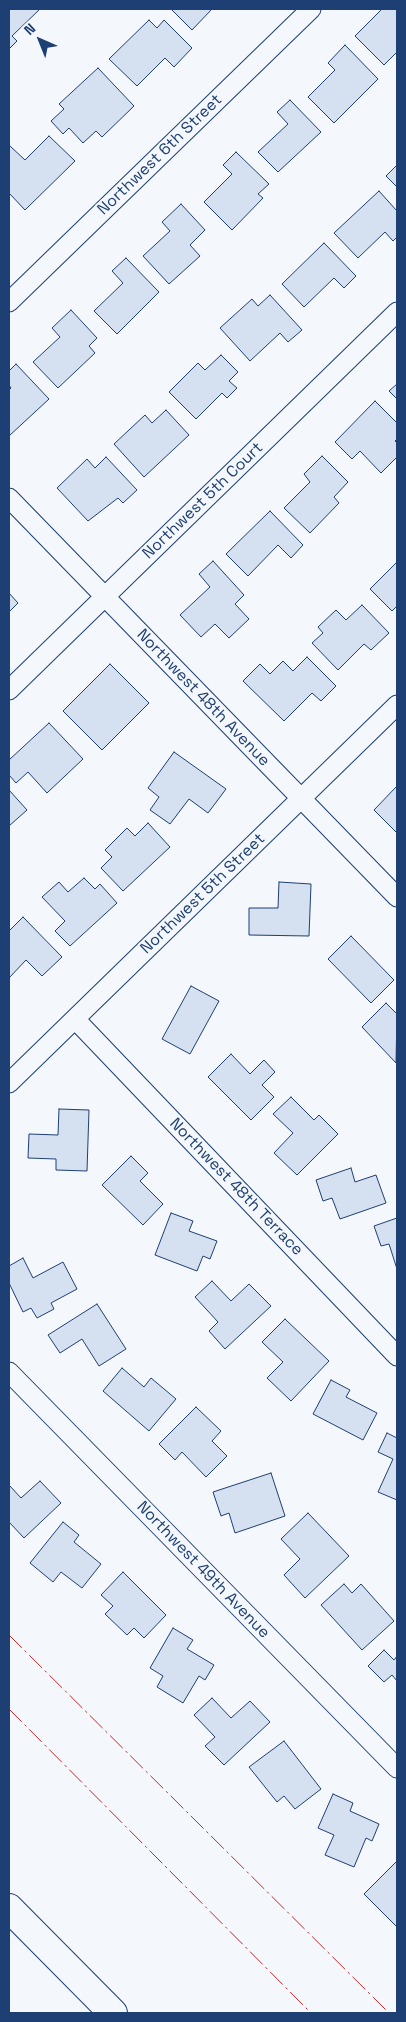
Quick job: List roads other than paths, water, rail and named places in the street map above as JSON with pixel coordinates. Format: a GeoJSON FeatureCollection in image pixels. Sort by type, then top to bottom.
{"type":"FeatureCollection","features":[{"type":"Feature","properties":{"kind":"highway"},"geometry":{"type":"LineString","coordinates":[[9,1908],[113,2013]]}},
{"type":"Feature","properties":{"kind":"street","name":"Northwest 6th Street"},"geometry":{"type":"LineString","coordinates":[[9,302],[311,9]]}},
{"type":"Feature","properties":{"kind":"street","name":"Northwest 5th Court"},"geometry":{"type":"LineString","coordinates":[[9,690],[397,312]]}},
{"type":"Feature","properties":{"kind":"street","name":"Northwest 48th Avenue"},"geometry":{"type":"LineString","coordinates":[[9,498],[397,897]]}},
{"type":"Feature","properties":{"kind":"street","name":"Northwest 5th Street"},"geometry":{"type":"LineString","coordinates":[[9,1082],[397,705]]}},
{"type":"Feature","properties":{"kind":"street","name":"Northwest 48th Terrace"},"geometry":{"type":"LineString","coordinates":[[75,1019],[397,1356]]}},
{"type":"Feature","properties":{"kind":"street","name":"Northwest 49th Avenue"},"geometry":{"type":"LineString","coordinates":[[9,1372],[397,1768]]}}]}
